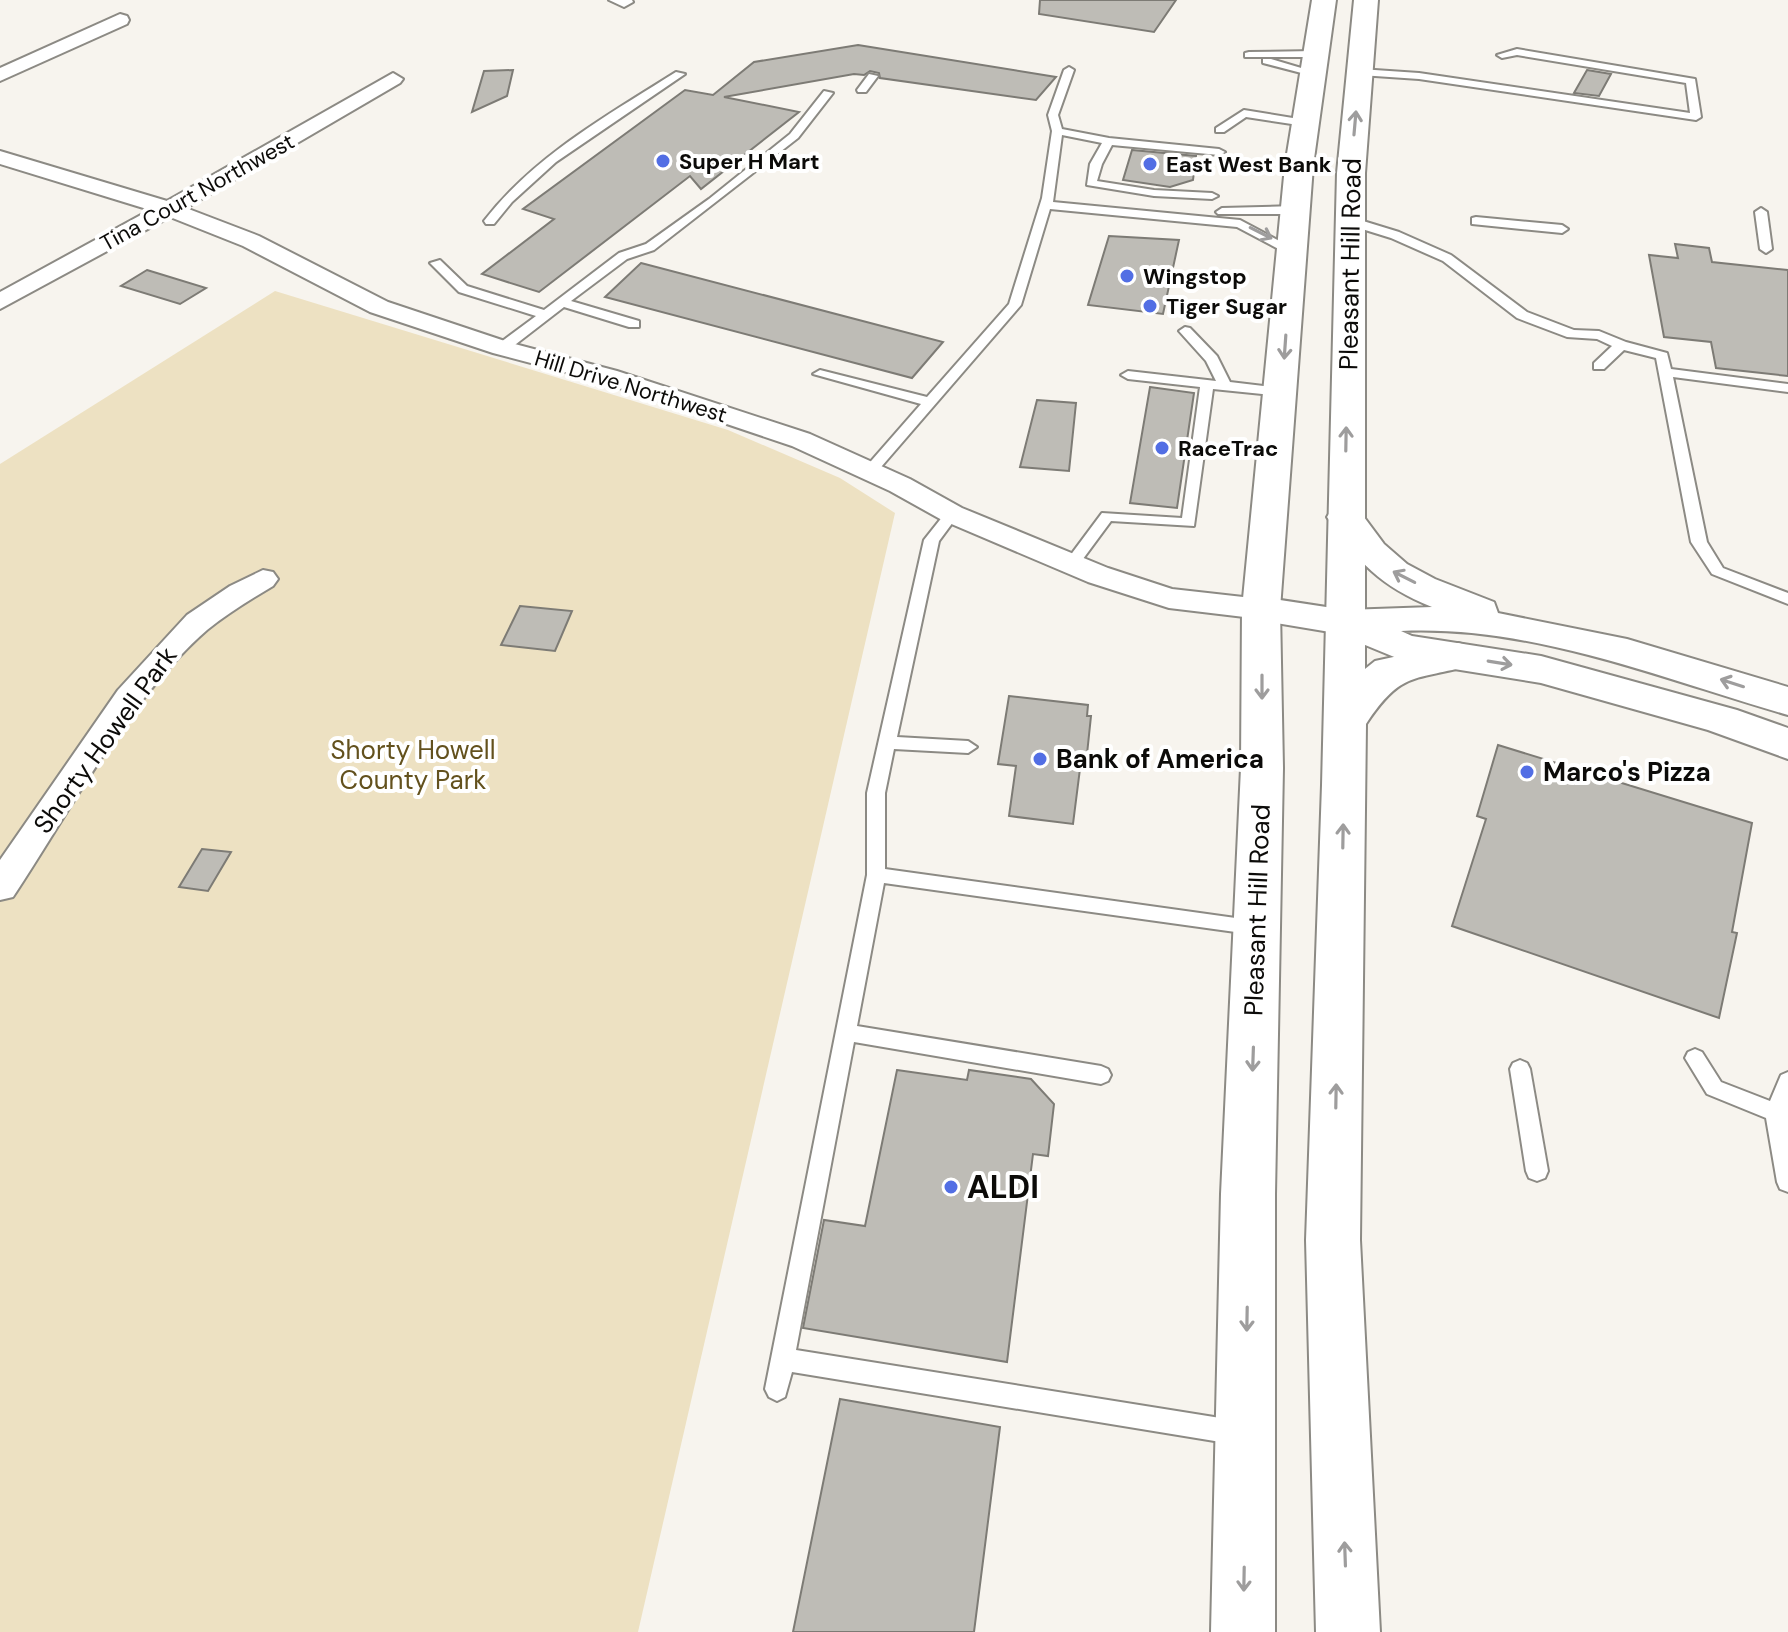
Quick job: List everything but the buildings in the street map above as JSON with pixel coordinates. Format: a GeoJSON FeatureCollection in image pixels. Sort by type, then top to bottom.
{"type":"FeatureCollection","features":[{"type":"Feature","properties":{"kind":"main road","name":"Pleasant Hill Road"},"geometry":{"type":"LineString","coordinates":[[1243,1632],[1248,1194],[1262,768],[1261,609],[1295,210],[1324,0]]}},
{"type":"Feature","properties":{"kind":"main road","name":"Pleasant Hill Road"},"geometry":{"type":"LineString","coordinates":[[1348,1632],[1333,1240],[1350,232],[1366,0]]}},
{"type":"Feature","properties":{"kind":"main road"},"geometry":{"type":"LineString","coordinates":[[1345,517],[1372,554],[1394,572],[1449,600],[1527,628],[1676,665],[1788,701]]}},
{"type":"Feature","properties":{"kind":"main road"},"geometry":{"type":"LineString","coordinates":[[1261,609],[1344,622],[1404,648],[1541,670],[1722,720],[1788,744]]}},
{"type":"Feature","properties":{"kind":"main road"},"geometry":{"type":"LineString","coordinates":[[1344,622],[1399,616],[1527,628]]}},
{"type":"Feature","properties":{"kind":"main road"},"geometry":{"type":"LineString","coordinates":[[1344,724],[1371,685],[1389,671],[1458,656]]}},
{"type":"Feature","properties":{"kind":"street"},"geometry":{"type":"LineString","coordinates":[[0,75],[120,20]]}},
{"type":"Feature","properties":{"kind":"street","name":"Tina Court Northwest"},"geometry":{"type":"LineString","coordinates":[[0,302],[169,209],[393,79]]}},
{"type":"Feature","properties":{"kind":"street","name":"Hill Drive Northwest"},"geometry":{"type":"LineString","coordinates":[[0,157],[169,209],[251,241],[379,307],[502,348],[608,376],[771,430],[870,471],[952,514],[1072,564],[1169,598],[1261,609]]}},
{"type":"Feature","properties":{"kind":"street","name":"Shorty Howell Park"},"geometry":{"type":"LineString","coordinates":[[0,887],[134,693],[180,638],[221,604],[263,579]]}},
{"type":"Feature","properties":{"kind":"lane"},"geometry":{"type":"LineString","coordinates":[[1360,72],[1419,76],[1696,117],[1691,81],[1517,52],[1502,55]]}},
{"type":"Feature","properties":{"kind":"lane"},"geometry":{"type":"LineString","coordinates":[[1315,64],[1249,55],[1315,64]]}},
{"type":"Feature","properties":{"kind":"lane"},"geometry":{"type":"LineString","coordinates":[[870,471],[1015,305],[1047,202],[1057,131],[1053,115],[1069,70]]}},
{"type":"Feature","properties":{"kind":"lane"},"geometry":{"type":"LineString","coordinates":[[490,221],[505,200],[544,167],[680,74]]}},
{"type":"Feature","properties":{"kind":"lane"},"geometry":{"type":"LineString","coordinates":[[862,90],[873,76]]}},
{"type":"Feature","properties":{"kind":"lane"},"geometry":{"type":"LineString","coordinates":[[502,348],[623,256],[650,247],[713,201],[794,136],[828,93]]}},
{"type":"Feature","properties":{"kind":"lane"},"geometry":{"type":"LineString","coordinates":[[1220,130],[1244,113],[1305,123]]}},
{"type":"Feature","properties":{"kind":"lane"},"geometry":{"type":"LineString","coordinates":[[1057,131],[1109,141],[1219,152]]}},
{"type":"Feature","properties":{"kind":"lane"},"geometry":{"type":"LineString","coordinates":[[1109,141],[1096,164],[1091,183],[1154,193],[1212,196]]}},
{"type":"Feature","properties":{"kind":"lane"},"geometry":{"type":"LineString","coordinates":[[1146,234],[1154,193]]}},
{"type":"Feature","properties":{"kind":"lane"},"geometry":{"type":"LineString","coordinates":[[1047,202],[1151,211],[1240,224],[1292,251]]}},
{"type":"Feature","properties":{"kind":"lane"},"geometry":{"type":"LineString","coordinates":[[1151,211],[1295,210]]}},
{"type":"Feature","properties":{"kind":"lane"},"geometry":{"type":"LineString","coordinates":[[1761,212],[1766,249]]}},
{"type":"Feature","properties":{"kind":"lane"},"geometry":{"type":"LineString","coordinates":[[1476,221],[1562,229]]}},
{"type":"Feature","properties":{"kind":"lane"},"geometry":{"type":"LineString","coordinates":[[1350,232],[1403,239],[1447,258],[1522,315],[1572,334],[1581,342],[1621,345],[1662,356],[1699,542],[1717,571],[1788,599]]}},
{"type":"Feature","properties":{"kind":"lane"},"geometry":{"type":"LineString","coordinates":[[1350,232],[1403,239]]}},
{"type":"Feature","properties":{"kind":"lane"},"geometry":{"type":"LineString","coordinates":[[436,263],[463,289],[543,314]]}},
{"type":"Feature","properties":{"kind":"lane"},"geometry":{"type":"LineString","coordinates":[[560,302],[634,324]]}},
{"type":"Feature","properties":{"kind":"lane"},"geometry":{"type":"LineString","coordinates":[[1185,331],[1212,359],[1225,386]]}},
{"type":"Feature","properties":{"kind":"lane"},"geometry":{"type":"LineString","coordinates":[[1599,366],[1621,345]]}},
{"type":"Feature","properties":{"kind":"lane"},"geometry":{"type":"LineString","coordinates":[[1665,372],[1788,388]]}},
{"type":"Feature","properties":{"kind":"lane"},"geometry":{"type":"LineString","coordinates":[[820,374],[929,402]]}},
{"type":"Feature","properties":{"kind":"lane"},"geometry":{"type":"LineString","coordinates":[[1128,375],[1281,392]]}},
{"type":"Feature","properties":{"kind":"lane"},"geometry":{"type":"LineString","coordinates":[[1072,564],[1107,516],[1189,523],[1207,384]]}},
{"type":"Feature","properties":{"kind":"lane"},"geometry":{"type":"LineString","coordinates":[[777,1389],[876,875],[876,793],[932,540],[952,514]]}},
{"type":"Feature","properties":{"kind":"lane"},"geometry":{"type":"LineString","coordinates":[[887,743],[968,747]]}},
{"type":"Feature","properties":{"kind":"lane"},"geometry":{"type":"LineString","coordinates":[[876,875],[1257,928]]}},
{"type":"Feature","properties":{"kind":"lane"},"geometry":{"type":"LineString","coordinates":[[846,1032],[1101,1075]]}},
{"type":"Feature","properties":{"kind":"lane"},"geometry":{"type":"LineString","coordinates":[[1695,1058],[1714,1088],[1782,1113]]}},
{"type":"Feature","properties":{"kind":"lane"},"geometry":{"type":"LineString","coordinates":[[1520,1069],[1537,1171]]}},
{"type":"Feature","properties":{"kind":"lane"},"geometry":{"type":"LineString","coordinates":[[1788,1081],[1782,1113],[1788,1182]]}},
{"type":"Feature","properties":{"kind":"lane"},"geometry":{"type":"LineString","coordinates":[[782,1359],[1246,1434]]}},
{"type":"Feature","properties":{"kind":"green space","name":"Shorty Howell County Park"},"geometry":{"type":"Polygon","coordinates":[[[275,291],[728,430],[840,478],[895,513],[638,1632],[0,1632],[0,464],[275,291]]]}},
{"type":"Feature","properties":{"kind":"place","name":"Super H Mart"},"geometry":{"type":"Point","coordinates":[663,161]}},
{"type":"Feature","properties":{"kind":"place","name":"East West Bank"},"geometry":{"type":"Point","coordinates":[1150,164]}},
{"type":"Feature","properties":{"kind":"place","name":"Wingstop"},"geometry":{"type":"Point","coordinates":[1127,276]}},
{"type":"Feature","properties":{"kind":"place","name":"Tiger Sugar"},"geometry":{"type":"Point","coordinates":[1150,306]}},
{"type":"Feature","properties":{"kind":"place","name":"RaceTrac"},"geometry":{"type":"Point","coordinates":[1162,448]}},
{"type":"Feature","properties":{"kind":"place","name":"Bank of America"},"geometry":{"type":"Point","coordinates":[1040,759]}},
{"type":"Feature","properties":{"kind":"place","name":"Marco's Pizza"},"geometry":{"type":"Point","coordinates":[1527,772]}},
{"type":"Feature","properties":{"kind":"place","name":"ALDI"},"geometry":{"type":"Point","coordinates":[951,1187]}}]}
